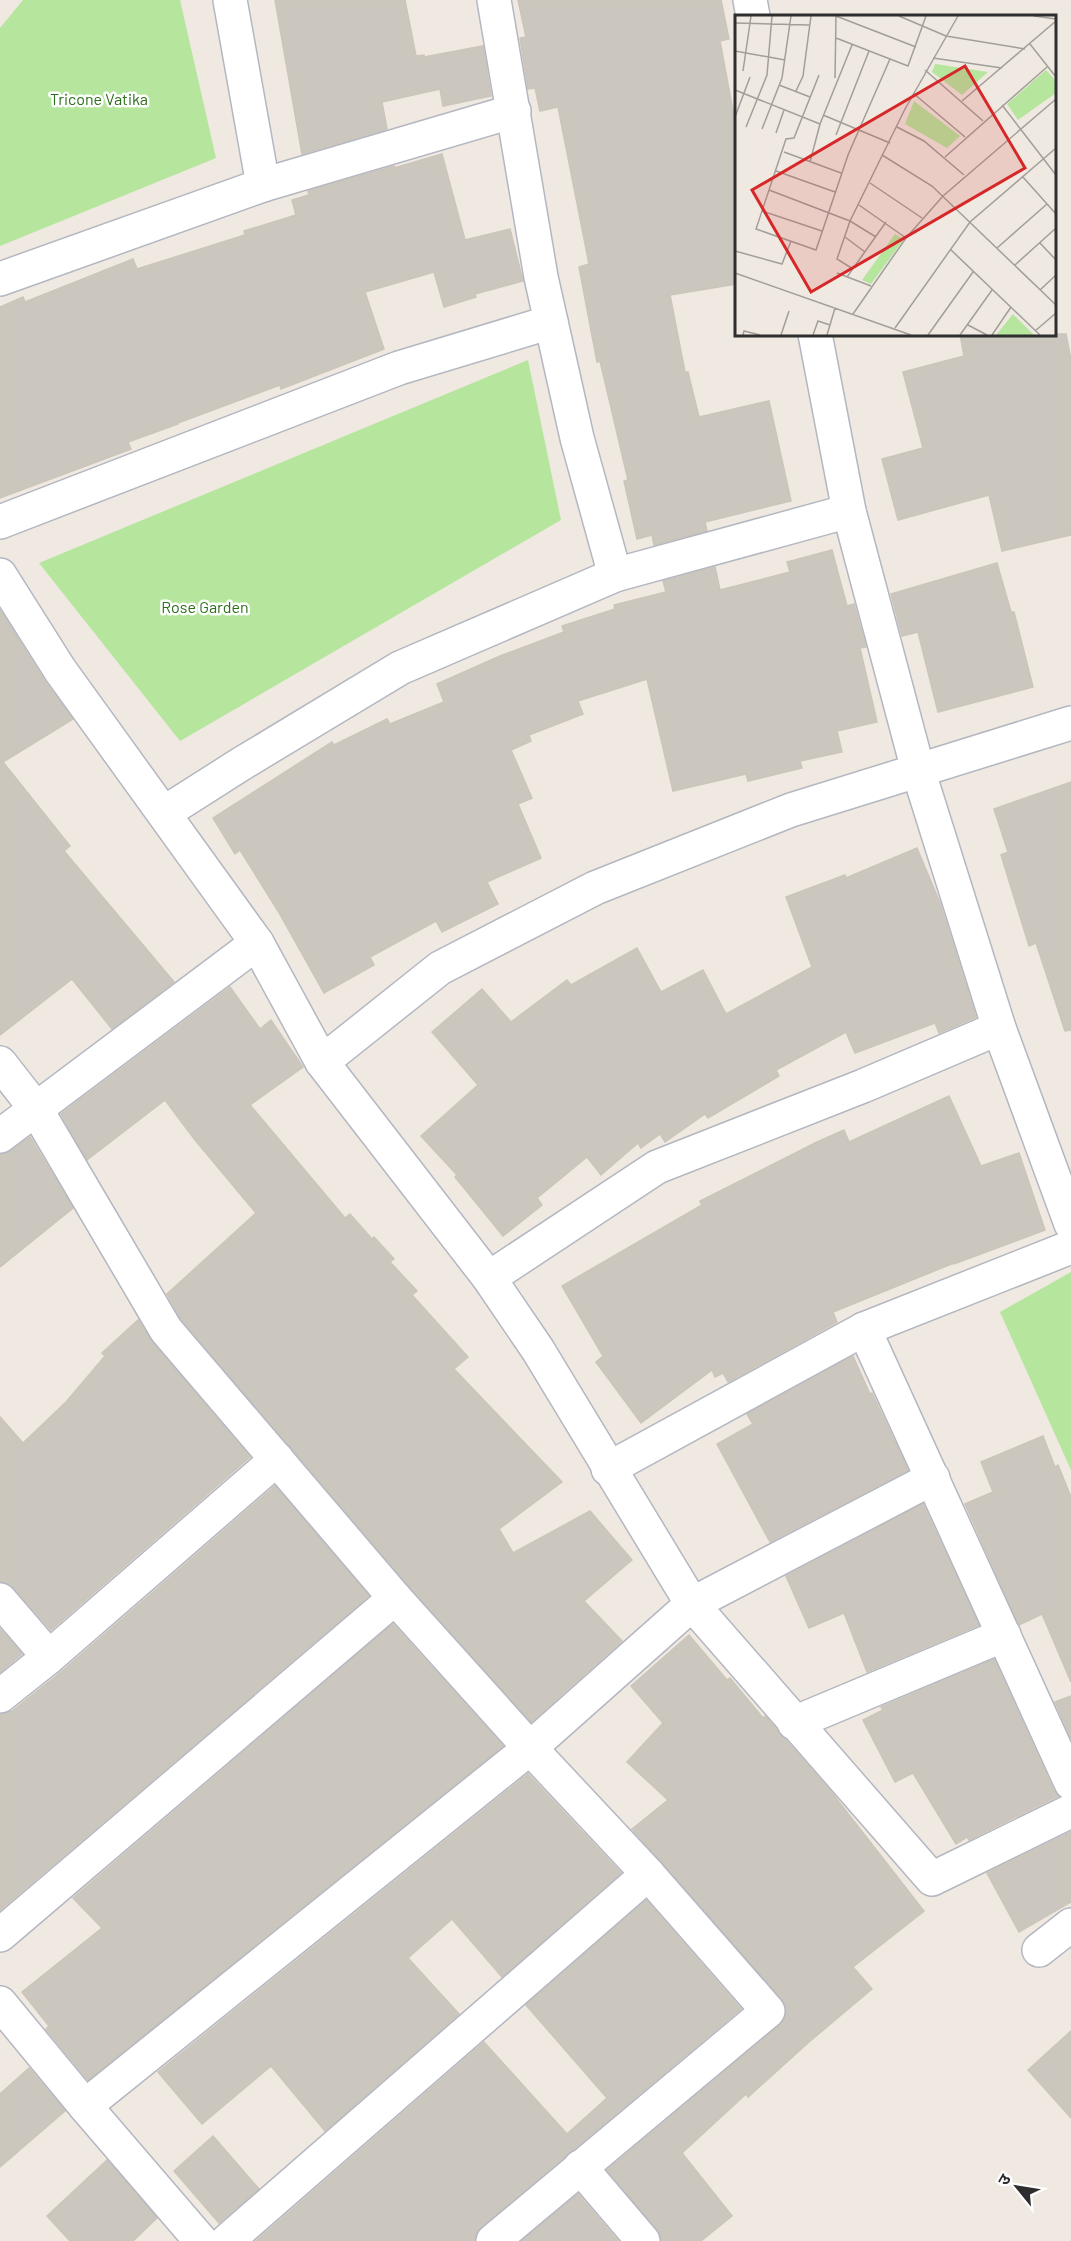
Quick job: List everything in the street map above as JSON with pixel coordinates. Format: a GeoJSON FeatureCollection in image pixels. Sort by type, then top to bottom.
{"type":"FeatureCollection","features":[{"type":"Feature","properties":{"kind":"street"},"geometry":{"type":"LineString","coordinates":[[230,0],[263,185]]}},
{"type":"Feature","properties":{"kind":"street"},"geometry":{"type":"LineString","coordinates":[[494,0],[541,277],[577,438],[615,575]]}},
{"type":"Feature","properties":{"kind":"street"},"geometry":{"type":"LineString","coordinates":[[750,0],[753,15]]}},
{"type":"Feature","properties":{"kind":"street"},"geometry":{"type":"LineString","coordinates":[[0,279],[263,185],[514,111]]}},
{"type":"Feature","properties":{"kind":"street"},"geometry":{"type":"LineString","coordinates":[[0,522],[399,368],[551,322]]}},
{"type":"Feature","properties":{"kind":"street"},"geometry":{"type":"LineString","coordinates":[[815,336],[849,511],[918,770],[999,1028],[1071,1224]]}},
{"type":"Feature","properties":{"kind":"street"},"geometry":{"type":"LineString","coordinates":[[164,813],[400,668],[615,575],[849,511]]}},
{"type":"Feature","properties":{"kind":"street"},"geometry":{"type":"LineString","coordinates":[[0,574],[60,670],[257,944],[322,1062],[489,1278],[538,1350],[608,1469],[692,1604],[794,1723],[932,1879],[1071,1811]]}},
{"type":"Feature","properties":{"kind":"street"},"geometry":{"type":"LineString","coordinates":[[322,1062],[440,968],[595,888],[791,810],[1071,723]]}},
{"type":"Feature","properties":{"kind":"street"},"geometry":{"type":"LineString","coordinates":[[0,1136],[257,944]]}},
{"type":"Feature","properties":{"kind":"street"},"geometry":{"type":"LineString","coordinates":[[489,1278],[657,1167],[863,1086],[999,1028]]}},
{"type":"Feature","properties":{"kind":"street"},"geometry":{"type":"LineString","coordinates":[[0,1063],[36,1109],[166,1330],[395,1598],[530,1748],[648,1874],[768,2011],[493,2241]]}},
{"type":"Feature","properties":{"kind":"street"},"geometry":{"type":"LineString","coordinates":[[608,1469],[864,1329],[1071,1247]]}},
{"type":"Feature","properties":{"kind":"street"},"geometry":{"type":"LineString","coordinates":[[864,1329],[1071,1783]]}},
{"type":"Feature","properties":{"kind":"street"},"geometry":{"type":"LineString","coordinates":[[0,1696],[49,1657],[277,1459]]}},
{"type":"Feature","properties":{"kind":"street"},"geometry":{"type":"LineString","coordinates":[[85,2106],[530,1748],[692,1604],[933,1478]]}},
{"type":"Feature","properties":{"kind":"street"},"geometry":{"type":"LineString","coordinates":[[0,1935],[395,1598]]}},
{"type":"Feature","properties":{"kind":"street"},"geometry":{"type":"LineString","coordinates":[[0,1600],[49,1657]]}},
{"type":"Feature","properties":{"kind":"street"},"geometry":{"type":"LineString","coordinates":[[794,1723],[1004,1635]]}},
{"type":"Feature","properties":{"kind":"street"},"geometry":{"type":"LineString","coordinates":[[227,2241],[648,1874]]}},
{"type":"Feature","properties":{"kind":"street"},"geometry":{"type":"LineString","coordinates":[[1039,1950],[1071,1925]]}},
{"type":"Feature","properties":{"kind":"street"},"geometry":{"type":"LineString","coordinates":[[0,2003],[201,2241]]}},
{"type":"Feature","properties":{"kind":"street"},"geometry":{"type":"LineString","coordinates":[[580,2167],[643,2241]]}},
{"type":"Feature","properties":{"kind":"green space","name":"Tricone Vatika"},"geometry":{"type":"Polygon","coordinates":[[[23,0],[180,0],[216,158],[0,246],[0,28],[23,0]]]}},
{"type":"Feature","properties":{"kind":"green space","name":"Rose Garden"},"geometry":{"type":"Polygon","coordinates":[[[528,360],[561,520],[180,741],[39,563],[528,360]]]}},
{"type":"Feature","properties":{"kind":"green space"},"geometry":{"type":"Polygon","coordinates":[[[1071,1272],[1071,1470],[1000,1312],[1071,1272]]]}},
{"type":"Feature","properties":{"kind":"building"},"geometry":{"type":"Polygon","coordinates":[[[275,0],[405,0],[416,56],[424,55],[424,57],[483,46],[491,96],[443,106],[440,89],[382,102],[387,129],[302,154],[275,0]]]}},
{"type":"Feature","properties":{"kind":"building"},"geometry":{"type":"Polygon","coordinates":[[[518,0],[721,0],[729,39],[720,41],[735,122],[735,284],[670,295],[685,372],[688,372],[699,417],[769,401],[791,501],[705,522],[707,531],[654,545],[652,535],[637,539],[624,481],[628,480],[600,361],[597,362],[579,267],[589,264],[558,107],[540,111],[535,88],[528,89],[520,38],[526,37],[518,0]]]}},
{"type":"Feature","properties":{"kind":"building"},"geometry":{"type":"Polygon","coordinates":[[[442,154],[465,240],[510,229],[523,281],[475,294],[476,297],[444,307],[434,272],[365,292],[384,349],[281,389],[280,385],[128,442],[131,449],[0,498],[0,307],[23,297],[25,302],[133,259],[137,269],[245,235],[244,231],[296,215],[292,200],[309,195],[308,191],[442,154]]]}},
{"type":"Feature","properties":{"kind":"building"},"geometry":{"type":"Polygon","coordinates":[[[1056,334],[1066,334],[1071,360],[1071,535],[1002,551],[989,495],[898,520],[882,459],[923,448],[903,372],[964,356],[960,336],[1056,336],[1056,334]]]}},
{"type":"Feature","properties":{"kind":"building"},"geometry":{"type":"Polygon","coordinates":[[[832,550],[847,606],[854,604],[866,647],[860,648],[877,722],[837,731],[842,752],[800,761],[802,768],[748,781],[746,774],[673,791],[647,679],[578,701],[583,714],[529,735],[531,741],[511,750],[532,798],[518,804],[541,858],[487,882],[498,904],[442,932],[436,921],[370,957],[374,965],[324,993],[278,911],[240,850],[235,854],[213,818],[332,742],[334,745],[387,719],[390,724],[444,702],[437,684],[500,656],[564,632],[562,626],[615,609],[614,605],[666,592],[663,581],[715,567],[720,590],[790,572],[787,562],[832,550]]]}},
{"type":"Feature","properties":{"kind":"building"},"geometry":{"type":"Polygon","coordinates":[[[997,563],[1011,612],[1014,612],[1033,687],[938,712],[918,632],[902,636],[891,594],[997,563]]]}},
{"type":"Feature","properties":{"kind":"building"},"geometry":{"type":"Polygon","coordinates":[[[0,610],[44,680],[73,719],[3,762],[70,846],[64,851],[174,982],[112,1029],[72,979],[0,1035],[0,610]]]}},
{"type":"Feature","properties":{"kind":"building"},"geometry":{"type":"Polygon","coordinates":[[[1071,782],[1071,1030],[1065,1031],[1036,943],[1029,946],[1001,855],[1008,852],[994,809],[1071,782]]]}},
{"type":"Feature","properties":{"kind":"building"},"geometry":{"type":"Polygon","coordinates":[[[917,848],[940,903],[976,1017],[939,1033],[935,1023],[855,1053],[846,1032],[776,1070],[779,1076],[708,1118],[705,1114],[665,1142],[660,1134],[641,1148],[638,1143],[601,1175],[587,1157],[537,1198],[542,1205],[503,1236],[455,1177],[457,1175],[421,1136],[478,1085],[432,1032],[482,989],[511,1022],[567,980],[571,985],[637,948],[661,992],[703,970],[726,1014],[812,967],[786,897],[845,875],[846,878],[917,848]]]}},
{"type":"Feature","properties":{"kind":"building"},"geometry":{"type":"Polygon","coordinates":[[[230,987],[260,1029],[271,1020],[303,1067],[250,1105],[345,1218],[350,1214],[394,1259],[390,1262],[417,1291],[412,1295],[468,1357],[454,1369],[562,1482],[499,1529],[513,1553],[590,1511],[632,1560],[584,1601],[622,1641],[531,1722],[409,1586],[181,1319],[167,1294],[256,1213],[165,1100],[87,1160],[61,1114],[230,987]]]}},
{"type":"Feature","properties":{"kind":"building"},"geometry":{"type":"Polygon","coordinates":[[[949,1096],[981,1166],[1019,1153],[1045,1230],[954,1263],[833,1312],[837,1322],[728,1382],[723,1373],[715,1377],[712,1370],[641,1423],[596,1362],[603,1356],[562,1286],[702,1205],[700,1201],[817,1142],[844,1130],[849,1142],[949,1096]]]}},
{"type":"Feature","properties":{"kind":"building"},"geometry":{"type":"Polygon","coordinates":[[[30,1137],[73,1208],[0,1267],[0,1154],[11,1151],[30,1137]]]}},
{"type":"Feature","properties":{"kind":"building"},"geometry":{"type":"Polygon","coordinates":[[[138,1320],[152,1342],[250,1457],[51,1630],[14,1588],[7,1583],[0,1582],[0,1417],[23,1443],[66,1402],[105,1356],[102,1353],[138,1320]]]}},
{"type":"Feature","properties":{"kind":"building"},"geometry":{"type":"Polygon","coordinates":[[[853,1356],[908,1470],[770,1542],[717,1444],[753,1424],[747,1414],[853,1356]]]}},
{"type":"Feature","properties":{"kind":"building"},"geometry":{"type":"Polygon","coordinates":[[[1043,1436],[1055,1467],[1058,1465],[1071,1497],[1071,1682],[1042,1614],[1019,1625],[965,1504],[993,1492],[981,1462],[1043,1436]]]}},
{"type":"Feature","properties":{"kind":"building"},"geometry":{"type":"Polygon","coordinates":[[[275,1486],[369,1596],[0,1910],[0,1714],[12,1711],[61,1672],[275,1486]]]}},
{"type":"Feature","properties":{"kind":"building"},"geometry":{"type":"Polygon","coordinates":[[[923,1504],[979,1625],[867,1672],[844,1613],[809,1628],[786,1576],[923,1504]]]}},
{"type":"Feature","properties":{"kind":"building"},"geometry":{"type":"Polygon","coordinates":[[[393,1624],[503,1746],[88,2080],[46,2029],[49,2026],[22,1992],[102,1928],[73,1898],[393,1624]]]}},
{"type":"Feature","properties":{"kind":"building"},"geometry":{"type":"Polygon","coordinates":[[[0,1629],[22,1654],[0,1672],[0,1629]]]}},
{"type":"Feature","properties":{"kind":"building"},"geometry":{"type":"Polygon","coordinates":[[[689,1635],[727,1680],[730,1678],[763,1718],[765,1716],[832,1793],[924,1911],[853,1967],[872,1989],[748,2097],[746,2094],[682,2153],[732,2216],[701,2241],[661,2241],[657,2229],[607,2170],[780,2025],[785,2018],[786,2008],[782,1999],[632,1829],[668,1800],[627,1762],[663,1723],[631,1686],[689,1635]]]}},
{"type":"Feature","properties":{"kind":"building"},"geometry":{"type":"Polygon","coordinates":[[[994,1659],[1058,1796],[969,1840],[967,1837],[956,1844],[913,1773],[895,1782],[863,1720],[883,1710],[881,1707],[994,1659]]]}},
{"type":"Feature","properties":{"kind":"building"},"geometry":{"type":"Polygon","coordinates":[[[1071,1696],[1071,1738],[1055,1702],[1071,1696]]]}},
{"type":"Feature","properties":{"kind":"building"},"geometry":{"type":"Polygon","coordinates":[[[528,1774],[621,1873],[502,1977],[452,1919],[408,1958],[459,2014],[325,2131],[271,2066],[202,2124],[158,2072],[528,1774]]]}},
{"type":"Feature","properties":{"kind":"building"},"geometry":{"type":"Polygon","coordinates":[[[1071,1832],[1071,1902],[1019,1932],[987,1873],[1071,1832]]]}},
{"type":"Feature","properties":{"kind":"building"},"geometry":{"type":"Polygon","coordinates":[[[646,1900],[741,2009],[481,2227],[476,2234],[475,2241],[256,2241],[484,2042],[567,2134],[607,2098],[526,2005],[646,1900]]]}},
{"type":"Feature","properties":{"kind":"building"},"geometry":{"type":"Polygon","coordinates":[[[1071,2031],[1071,2118],[1028,2070],[1071,2031]]]}},
{"type":"Feature","properties":{"kind":"building"},"geometry":{"type":"Polygon","coordinates":[[[29,2068],[65,2111],[0,2167],[0,2094],[29,2068]]]}},
{"type":"Feature","properties":{"kind":"building"},"geometry":{"type":"Polygon","coordinates":[[[213,2136],[259,2189],[219,2223],[174,2171],[213,2136]]]}},
{"type":"Feature","properties":{"kind":"building"},"geometry":{"type":"Polygon","coordinates":[[[107,2160],[157,2218],[133,2241],[70,2241],[47,2216],[107,2160]]]}},
{"type":"Feature","properties":{"kind":"building"},"geometry":{"type":"Polygon","coordinates":[[[578,2194],[618,2241],[522,2241],[578,2194]]]}}]}
